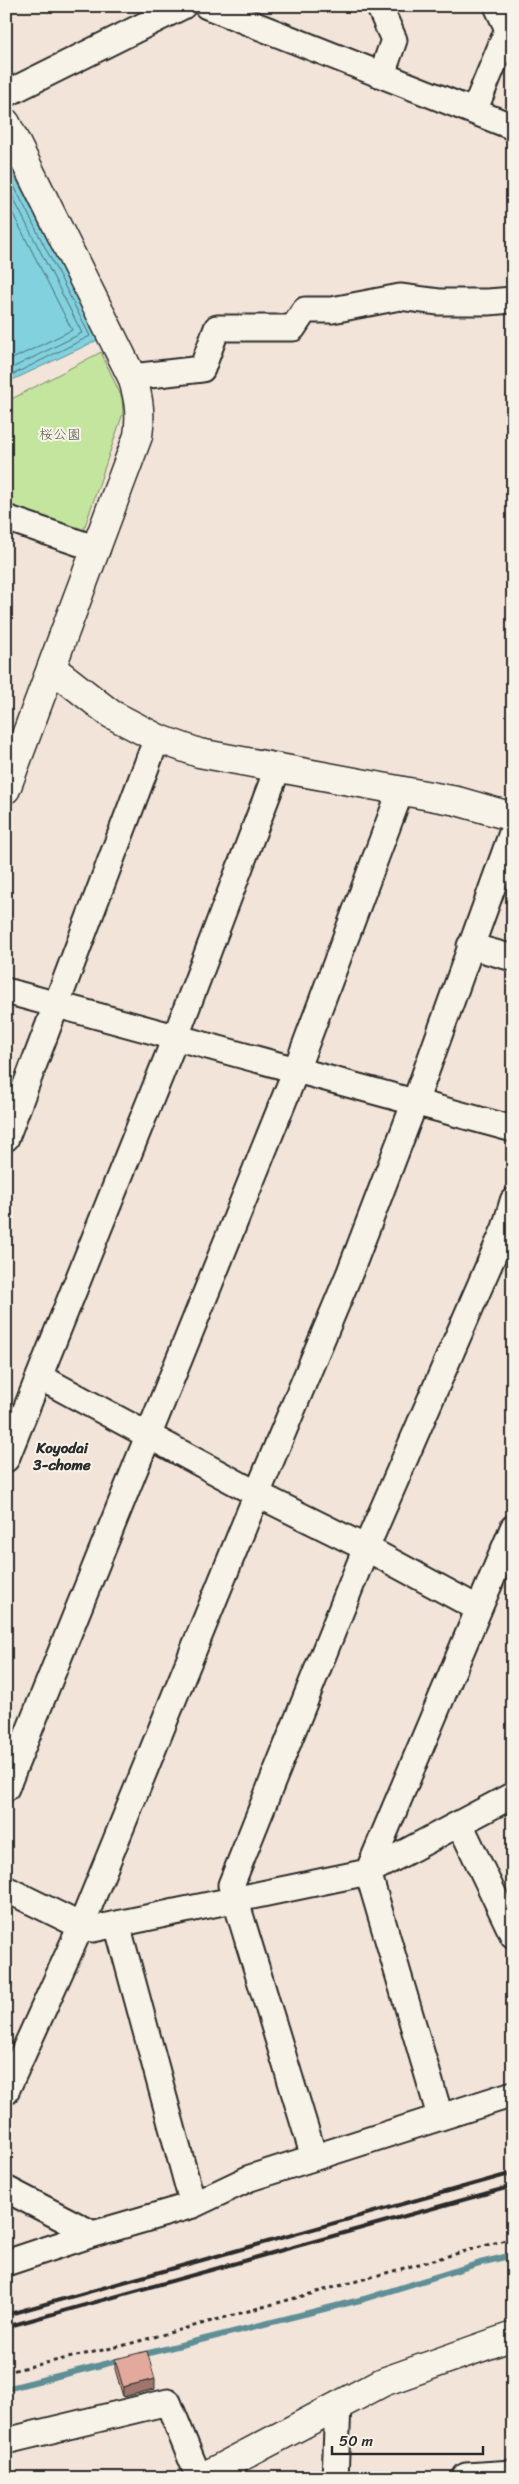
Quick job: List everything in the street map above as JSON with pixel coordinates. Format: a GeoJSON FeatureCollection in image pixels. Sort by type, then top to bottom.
{"type":"FeatureCollection","features":[{"type":"Feature","properties":{"kind":"street"},"geometry":{"type":"LineString","coordinates":[[6,94],[183,6]]}},
{"type":"Feature","properties":{"kind":"street"},"geometry":{"type":"LineString","coordinates":[[207,6],[513,127]]}},
{"type":"Feature","properties":{"kind":"street"},"geometry":{"type":"LineString","coordinates":[[378,6],[394,40],[382,74]]}},
{"type":"Feature","properties":{"kind":"street"},"geometry":{"type":"LineString","coordinates":[[474,111],[508,29],[497,6]]}},
{"type":"Feature","properties":{"kind":"street"},"geometry":{"type":"LineString","coordinates":[[6,122],[132,377],[138,396],[141,417],[138,436],[97,549],[6,789]]}},
{"type":"Feature","properties":{"kind":"street"},"geometry":{"type":"LineString","coordinates":[[132,377],[202,369],[217,328],[293,328],[305,310],[332,310],[400,296],[439,302],[513,300]]}},
{"type":"Feature","properties":{"kind":"street"},"geometry":{"type":"LineString","coordinates":[[6,518],[97,549]]}},
{"type":"Feature","properties":{"kind":"street"},"geometry":{"type":"LineString","coordinates":[[52,668],[111,714],[157,738],[198,753],[456,801],[513,817]]}},
{"type":"Feature","properties":{"kind":"street"},"geometry":{"type":"LineString","coordinates":[[6,1138],[157,738]]}},
{"type":"Feature","properties":{"kind":"street"},"geometry":{"type":"LineString","coordinates":[[6,1459],[176,1036],[278,767]]}},
{"type":"Feature","properties":{"kind":"street"},"geometry":{"type":"LineString","coordinates":[[6,1788],[296,1070],[401,790]]}},
{"type":"Feature","properties":{"kind":"street"},"geometry":{"type":"LineString","coordinates":[[6,2090],[81,1926],[257,1494],[350,1272],[415,1102],[513,830]]}},
{"type":"Feature","properties":{"kind":"street"},"geometry":{"type":"LineString","coordinates":[[470,946],[513,958]]}},
{"type":"Feature","properties":{"kind":"street"},"geometry":{"type":"LineString","coordinates":[[6,991],[513,1129]]}},
{"type":"Feature","properties":{"kind":"street"},"geometry":{"type":"LineString","coordinates":[[314,2156],[231,1884],[366,1548],[505,1228],[513,1201]]}},
{"type":"Feature","properties":{"kind":"street"},"geometry":{"type":"LineString","coordinates":[[40,1377],[257,1494],[366,1548],[479,1609]]}},
{"type":"Feature","properties":{"kind":"street"},"geometry":{"type":"LineString","coordinates":[[440,2116],[368,1872],[513,1528]]}},
{"type":"Feature","properties":{"kind":"street"},"geometry":{"type":"LineString","coordinates":[[6,1889],[81,1926],[93,1929],[368,1872],[513,1795]]}},
{"type":"Feature","properties":{"kind":"street"},"geometry":{"type":"LineString","coordinates":[[460,1824],[513,1935]]}},
{"type":"Feature","properties":{"kind":"street"},"geometry":{"type":"LineString","coordinates":[[118,1924],[193,2204]]}},
{"type":"Feature","properties":{"kind":"street"},"geometry":{"type":"LineString","coordinates":[[6,2263],[193,2204],[250,2178],[314,2156],[513,2094]]}},
{"type":"Feature","properties":{"kind":"street"},"geometry":{"type":"LineString","coordinates":[[6,2189],[93,2234]]}},
{"type":"Feature","properties":{"kind":"street"},"geometry":{"type":"LineString","coordinates":[[6,2441],[168,2402],[200,2478],[383,2382],[513,2336]]}},
{"type":"Feature","properties":{"kind":"street"},"geometry":{"type":"LineString","coordinates":[[335,2478],[338,2405]]}},
{"type":"Feature","properties":{"kind":"street"},"geometry":{"type":"LineString","coordinates":[[466,2476],[513,2472]]}},
{"type":"Feature","properties":{"kind":"path"},"geometry":{"type":"LineString","coordinates":[[6,2372],[125,2345],[513,2238]]}},
{"type":"Feature","properties":{"kind":"green space","name":"桜公園"},"geometry":{"type":"Polygon","coordinates":[[[101,352],[122,398],[123,413],[83,532],[6,506],[6,402],[101,352]]]}},
{"type":"Feature","properties":{"kind":"water"},"geometry":{"type":"Polygon","coordinates":[[[6,159],[98,340],[6,383],[6,159]]]}},
{"type":"Feature","properties":{"kind":"building"},"geometry":{"type":"Polygon","coordinates":[[[147,2351],[155,2379],[123,2387],[115,2359],[147,2351]]]}},
{"type":"Feature","properties":{"kind":"waterway"},"geometry":{"type":"LineString","coordinates":[[141,2355],[364,2299],[480,2263],[513,2255]]}},
{"type":"Feature","properties":{"kind":"waterway"},"geometry":{"type":"LineString","coordinates":[[6,2389],[121,2360]]}},
{"type":"Feature","properties":{"kind":"railway"},"geometry":{"type":"LineString","coordinates":[[6,2315],[513,2173]]}},
{"type":"Feature","properties":{"kind":"railway"},"geometry":{"type":"LineString","coordinates":[[6,2327],[513,2186]]}},
{"type":"Feature","properties":{"kind":"district","name":"Koyodai 3-chome"},"geometry":{"type":"Point","coordinates":[62,1456]}}]}
